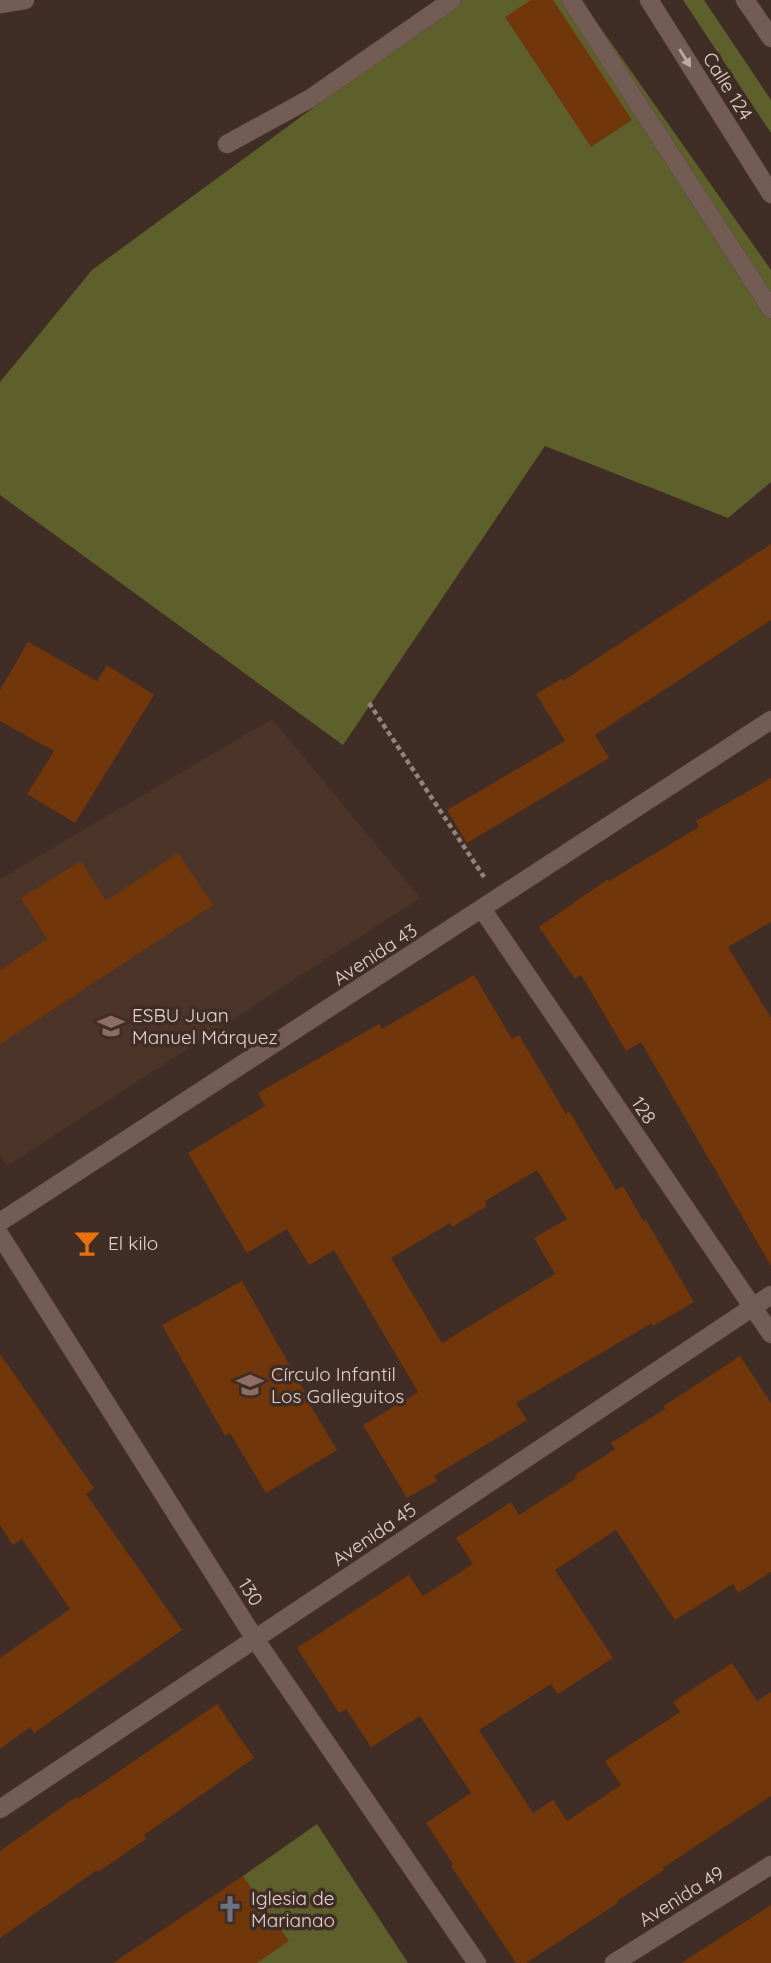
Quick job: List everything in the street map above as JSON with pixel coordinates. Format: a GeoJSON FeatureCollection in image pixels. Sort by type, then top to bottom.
{"type":"FeatureCollection","features":[{"type":"Feature","properties":{"kind":"street"},"geometry":{"type":"LineString","coordinates":[[0,4],[25,0]]}},
{"type":"Feature","properties":{"kind":"street"},"geometry":{"type":"LineString","coordinates":[[227,144],[312,98],[452,0]]}},
{"type":"Feature","properties":{"kind":"street"},"geometry":{"type":"LineString","coordinates":[[571,0],[771,309]]}},
{"type":"Feature","properties":{"kind":"street","name":"Calle 124"},"geometry":{"type":"LineString","coordinates":[[649,0],[771,194]]}},
{"type":"Feature","properties":{"kind":"street"},"geometry":{"type":"LineString","coordinates":[[745,0],[771,38]]}},
{"type":"Feature","properties":{"kind":"street","name":"Avenida 43"},"geometry":{"type":"LineString","coordinates":[[0,1222],[771,720]]}},
{"type":"Feature","properties":{"kind":"street","name":"128"},"geometry":{"type":"LineString","coordinates":[[482,909],[771,1334]]}},
{"type":"Feature","properties":{"kind":"street","name":"130"},"geometry":{"type":"LineString","coordinates":[[0,1236],[256,1639],[477,1963]]}},
{"type":"Feature","properties":{"kind":"street","name":"Avenida 45"},"geometry":{"type":"LineString","coordinates":[[0,1809],[771,1295]]}},
{"type":"Feature","properties":{"kind":"street","name":"Avenida 49"},"geometry":{"type":"LineString","coordinates":[[614,1963],[771,1865]]}},
{"type":"Feature","properties":{"kind":"path"},"geometry":{"type":"LineString","coordinates":[[369,703],[498,898]]}},
{"type":"Feature","properties":{"kind":"shaded area","name":"ESBU Juan Manuel Márquez"},"geometry":{"type":"Polygon","coordinates":[[[272,719],[420,898],[7,1166],[0,1155],[0,879],[272,719]]]}},
{"type":"Feature","properties":{"kind":"green space"},"geometry":{"type":"Polygon","coordinates":[[[460,0],[581,0],[771,270],[771,482],[728,518],[545,446],[343,745],[0,495],[0,382],[92,270],[460,0]]]}},
{"type":"Feature","properties":{"kind":"green space"},"geometry":{"type":"Polygon","coordinates":[[[683,0],[704,0],[771,100],[771,133],[683,0]]]}},
{"type":"Feature","properties":{"kind":"green space"},"geometry":{"type":"Polygon","coordinates":[[[317,1824],[408,1963],[257,1963],[243,1876],[317,1824]]]}},
{"type":"Feature","properties":{"kind":"building"},"geometry":{"type":"Polygon","coordinates":[[[531,0],[553,0],[632,120],[591,147],[505,17],[531,0]]]}},
{"type":"Feature","properties":{"kind":"building"},"geometry":{"type":"Polygon","coordinates":[[[771,544],[771,620],[595,735],[609,758],[467,843],[447,810],[565,741],[536,694],[561,679],[563,681],[771,544]]]}},
{"type":"Feature","properties":{"kind":"building"},"geometry":{"type":"Polygon","coordinates":[[[28,642],[97,681],[107,665],[154,695],[75,823],[27,794],[54,751],[0,721],[0,690],[28,642]]]}},
{"type":"Feature","properties":{"kind":"building"},"geometry":{"type":"Polygon","coordinates":[[[771,778],[771,922],[728,947],[771,1018],[771,1266],[641,1042],[626,1051],[581,975],[575,979],[539,927],[608,879],[609,881],[699,827],[696,821],[771,778]]]}},
{"type":"Feature","properties":{"kind":"building"},"geometry":{"type":"Polygon","coordinates":[[[178,853],[213,905],[0,1044],[0,970],[47,939],[21,898],[81,861],[106,901],[178,853]]]}},
{"type":"Feature","properties":{"kind":"building"},"geometry":{"type":"Polygon","coordinates":[[[474,975],[512,1039],[519,1035],[616,1190],[623,1186],[644,1222],[646,1220],[694,1302],[653,1326],[652,1323],[516,1403],[527,1420],[434,1476],[437,1481],[407,1498],[363,1425],[418,1392],[334,1250],[309,1265],[287,1229],[247,1253],[188,1153],[265,1106],[258,1093],[379,1024],[382,1029],[474,975]],[[537,1170],[485,1201],[487,1206],[452,1227],[450,1223],[391,1258],[442,1343],[555,1274],[534,1238],[567,1219],[537,1170]]]}},
{"type":"Feature","properties":{"kind":"building"},"geometry":{"type":"Polygon","coordinates":[[[242,1281],[337,1450],[266,1493],[230,1433],[225,1436],[162,1325],[242,1281]]]}},
{"type":"Feature","properties":{"kind":"building"},"geometry":{"type":"Polygon","coordinates":[[[0,1354],[94,1488],[86,1494],[182,1630],[34,1733],[30,1727],[0,1749],[0,1658],[70,1609],[22,1539],[13,1545],[0,1525],[0,1354]]]}},
{"type":"Feature","properties":{"kind":"building"},"geometry":{"type":"Polygon","coordinates":[[[740,1356],[771,1403],[771,1572],[738,1593],[733,1584],[675,1620],[616,1530],[555,1570],[613,1658],[558,1694],[551,1684],[479,1730],[533,1813],[553,1800],[567,1821],[621,1785],[605,1761],[680,1712],[673,1702],[732,1663],[757,1701],[771,1692],[771,1796],[663,1868],[664,1870],[617,1901],[618,1903],[526,1963],[516,1963],[451,1866],[453,1864],[426,1823],[471,1793],[420,1716],[371,1747],[346,1709],[339,1713],[297,1648],[409,1575],[423,1596],[473,1564],[456,1538],[511,1502],[519,1515],[577,1478],[575,1475],[615,1449],[611,1443],[740,1356]]]}},
{"type":"Feature","properties":{"kind":"building"},"geometry":{"type":"Polygon","coordinates":[[[217,1704],[254,1758],[144,1835],[146,1839],[0,1938],[0,1851],[217,1704]]]}},
{"type":"Feature","properties":{"kind":"building","name":"Iglesia de Marianao"},"geometry":{"type":"Polygon","coordinates":[[[243,1876],[289,1941],[257,1963],[113,1963],[243,1876]]]}},
{"type":"Feature","properties":{"kind":"building"},"geometry":{"type":"Polygon","coordinates":[[[771,1905],[771,1963],[681,1963],[771,1905]]]}},
{"type":"Feature","properties":{"kind":"place","name":"ESBU Juan Manuel Márquez"},"geometry":{"type":"Point","coordinates":[111,1026]}},
{"type":"Feature","properties":{"kind":"place","name":"El kilo"},"geometry":{"type":"Point","coordinates":[87,1243]}},
{"type":"Feature","properties":{"kind":"place","name":"Círculo Infantil Los Galleguitos"},"geometry":{"type":"Point","coordinates":[250,1385]}},
{"type":"Feature","properties":{"kind":"place","name":"Iglesia de Marianao"},"geometry":{"type":"Point","coordinates":[230,1909]}}]}
